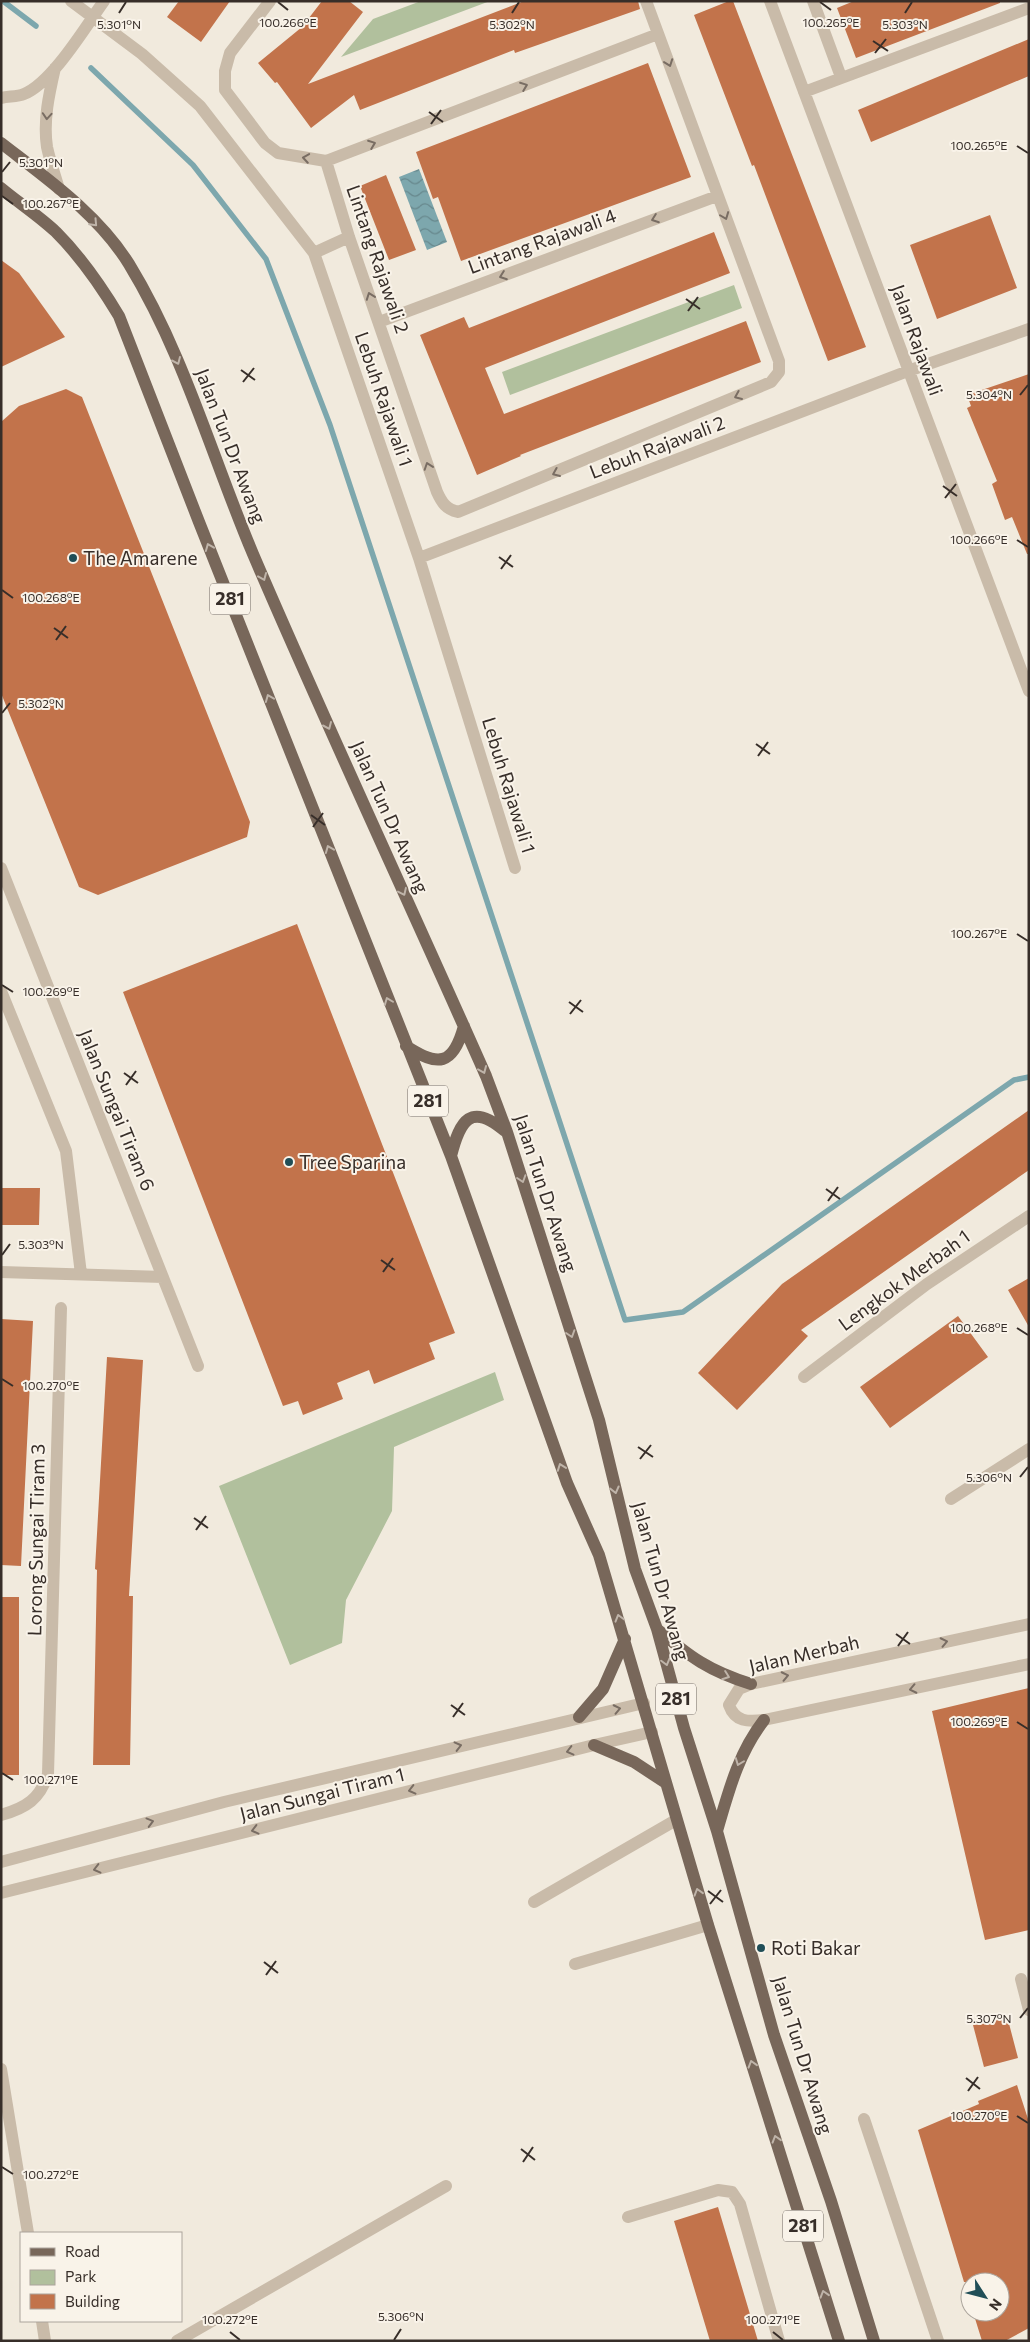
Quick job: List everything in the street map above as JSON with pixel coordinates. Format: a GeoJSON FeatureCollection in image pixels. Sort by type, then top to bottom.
{"type":"FeatureCollection","features":[{"type":"Feature","properties":{"kind":"main road","name":"Jalan Tun Dr Awang"},"geometry":{"type":"LineString","coordinates":[[1,143],[82,208],[115,245],[128,264],[161,326],[196,404],[250,547],[300,664],[464,1026],[507,1132],[599,1420],[635,1569],[657,1629],[684,1728],[717,1830],[774,2035],[830,2201],[874,2341]]}},
{"type":"Feature","properties":{"kind":"main road","name":"281"},"geometry":{"type":"LineString","coordinates":[[1,188],[55,231],[75,252],[102,288],[119,316],[451,1156],[567,1483],[599,1555],[708,1925],[839,2341]]}},
{"type":"Feature","properties":{"kind":"main road"},"geometry":{"type":"LineString","coordinates":[[406,1046],[430,1060],[445,1058],[457,1045],[464,1026]]}},
{"type":"Feature","properties":{"kind":"main road"},"geometry":{"type":"LineString","coordinates":[[451,1156],[456,1134],[468,1118],[476,1115],[494,1121],[507,1132]]}},
{"type":"Feature","properties":{"kind":"main road"},"geometry":{"type":"LineString","coordinates":[[657,1629],[705,1666],[723,1675],[751,1684]]}},
{"type":"Feature","properties":{"kind":"main road"},"geometry":{"type":"LineString","coordinates":[[579,1717],[603,1690],[625,1639]]}},
{"type":"Feature","properties":{"kind":"main road"},"geometry":{"type":"LineString","coordinates":[[717,1830],[740,1758],[751,1737],[764,1720]]}},
{"type":"Feature","properties":{"kind":"main road"},"geometry":{"type":"LineString","coordinates":[[594,1745],[634,1762],[666,1784]]}},
{"type":"Feature","properties":{"kind":"street","name":"Lebuh Rajawali 1"},"geometry":{"type":"LineString","coordinates":[[71,1],[142,54],[200,106],[314,253],[419,558],[515,868]]}},
{"type":"Feature","properties":{"kind":"street"},"geometry":{"type":"LineString","coordinates":[[1,98],[24,94],[55,68],[104,1]]}},
{"type":"Feature","properties":{"kind":"street"},"geometry":{"type":"LineString","coordinates":[[270,1],[230,53],[225,71],[225,90],[264,143],[278,153],[326,161],[658,34]]}},
{"type":"Feature","properties":{"kind":"street"},"geometry":{"type":"LineString","coordinates":[[646,1],[718,196]]}},
{"type":"Feature","properties":{"kind":"street","name":"Jalan Rajawali"},"geometry":{"type":"LineString","coordinates":[[770,1],[1029,691]]}},
{"type":"Feature","properties":{"kind":"street"},"geometry":{"type":"LineString","coordinates":[[813,1],[841,77]]}},
{"type":"Feature","properties":{"kind":"street"},"geometry":{"type":"LineString","coordinates":[[804,92],[1029,8]]}},
{"type":"Feature","properties":{"kind":"street"},"geometry":{"type":"LineString","coordinates":[[55,68],[46,120],[47,146],[59,189]]}},
{"type":"Feature","properties":{"kind":"street","name":"Lintang Rajawali 2"},"geometry":{"type":"LineString","coordinates":[[326,161],[349,237],[437,492],[448,510],[458,512],[772,382],[779,372],[779,361],[718,196]]}},
{"type":"Feature","properties":{"kind":"street","name":"Lintang Rajawali 4"},"geometry":{"type":"LineString","coordinates":[[379,322],[718,196]]}},
{"type":"Feature","properties":{"kind":"street"},"geometry":{"type":"LineString","coordinates":[[314,253],[349,237]]}},
{"type":"Feature","properties":{"kind":"street","name":"Lebuh Rajawali 2"},"geometry":{"type":"LineString","coordinates":[[419,558],[908,371],[1029,329]]}},
{"type":"Feature","properties":{"kind":"street","name":"Jalan Sungai Tiram 6"},"geometry":{"type":"LineString","coordinates":[[1,868],[198,1366]]}},
{"type":"Feature","properties":{"kind":"street"},"geometry":{"type":"LineString","coordinates":[[1,991],[66,1151],[81,1274]]}},
{"type":"Feature","properties":{"kind":"street","name":"Lengkok Merbah 1"},"geometry":{"type":"LineString","coordinates":[[804,1377],[927,1284],[1029,1216]]}},
{"type":"Feature","properties":{"kind":"street"},"geometry":{"type":"LineString","coordinates":[[1,1272],[163,1277]]}},
{"type":"Feature","properties":{"kind":"street","name":"Lorong Sungai Tiram 3"},"geometry":{"type":"LineString","coordinates":[[1,1815],[21,1809],[37,1796],[44,1786],[48,1774],[61,1308]]}},
{"type":"Feature","properties":{"kind":"street"},"geometry":{"type":"LineString","coordinates":[[951,1499],[1029,1449]]}},
{"type":"Feature","properties":{"kind":"street","name":"Jalan Merbah"},"geometry":{"type":"LineString","coordinates":[[1029,1624],[751,1684],[739,1689],[729,1704],[736,1718],[748,1722],[764,1720],[1029,1664]]}},
{"type":"Feature","properties":{"kind":"street","name":"Jalan Sungai Tiram 1"},"geometry":{"type":"LineString","coordinates":[[1,1862],[224,1802],[644,1703]]}},
{"type":"Feature","properties":{"kind":"street","name":"Jalan Sungai Tiram 1"},"geometry":{"type":"LineString","coordinates":[[1,1893],[652,1732]]}},
{"type":"Feature","properties":{"kind":"street"},"geometry":{"type":"LineString","coordinates":[[534,1902],[676,1820]]}},
{"type":"Feature","properties":{"kind":"street"},"geometry":{"type":"LineString","coordinates":[[575,1964],[708,1925]]}},
{"type":"Feature","properties":{"kind":"street"},"geometry":{"type":"LineString","coordinates":[[1021,1979],[1029,2010]]}},
{"type":"Feature","properties":{"kind":"street"},"geometry":{"type":"LineString","coordinates":[[1,2070],[28,2232]]}},
{"type":"Feature","properties":{"kind":"street"},"geometry":{"type":"LineString","coordinates":[[864,2119],[938,2341]]}},
{"type":"Feature","properties":{"kind":"street"},"geometry":{"type":"LineString","coordinates":[[178,2341],[446,2186]]}},
{"type":"Feature","properties":{"kind":"street"},"geometry":{"type":"LineString","coordinates":[[628,2217],[718,2190],[732,2192],[740,2204],[779,2341]]}},
{"type":"Feature","properties":{"kind":"street"},"geometry":{"type":"LineString","coordinates":[[42,2322],[44,2341]]}},
{"type":"Feature","properties":{"kind":"green space"},"geometry":{"type":"Polygon","coordinates":[[[421,1],[490,1],[341,57],[373,19],[421,1]]]}},
{"type":"Feature","properties":{"kind":"green space"},"geometry":{"type":"Polygon","coordinates":[[[734,285],[742,308],[510,395],[502,372],[734,285]]]}},
{"type":"Feature","properties":{"kind":"green space"},"geometry":{"type":"Polygon","coordinates":[[[495,1372],[504,1400],[394,1447],[392,1511],[346,1600],[342,1643],[290,1665],[219,1486],[495,1372]]]}},
{"type":"Feature","properties":{"kind":"water"},"geometry":{"type":"Polygon","coordinates":[[[419,169],[447,242],[427,250],[399,177],[419,169]]]}},
{"type":"Feature","properties":{"kind":"building"},"geometry":{"type":"Polygon","coordinates":[[[179,1],[230,1],[201,42],[167,17],[179,1]]]}},
{"type":"Feature","properties":{"kind":"building"},"geometry":{"type":"Polygon","coordinates":[[[322,1],[349,1],[363,12],[308,84],[524,1],[638,1],[640,9],[515,53],[514,50],[360,110],[354,95],[311,128],[277,82],[275,83],[258,63],[302,27],[322,1]]]}},
{"type":"Feature","properties":{"kind":"building"},"geometry":{"type":"Polygon","coordinates":[[[733,1],[866,347],[828,361],[754,165],[752,166],[694,15],[733,1]]]}},
{"type":"Feature","properties":{"kind":"building"},"geometry":{"type":"Polygon","coordinates":[[[854,1],[1000,1],[1000,3],[856,58],[837,8],[854,1]]]}},
{"type":"Feature","properties":{"kind":"building"},"geometry":{"type":"Polygon","coordinates":[[[1029,39],[1029,76],[871,142],[858,110],[1029,39]]]}},
{"type":"Feature","properties":{"kind":"building"},"geometry":{"type":"Polygon","coordinates":[[[648,63],[691,177],[461,261],[438,197],[433,199],[416,152],[648,63]]]}},
{"type":"Feature","properties":{"kind":"building"},"geometry":{"type":"Polygon","coordinates":[[[386,175],[416,250],[389,260],[360,186],[386,175]]]}},
{"type":"Feature","properties":{"kind":"building"},"geometry":{"type":"Polygon","coordinates":[[[990,215],[1017,288],[937,319],[910,245],[990,215]]]}},
{"type":"Feature","properties":{"kind":"building"},"geometry":{"type":"Polygon","coordinates":[[[714,232],[730,273],[485,368],[504,414],[746,321],[761,362],[520,455],[477,475],[420,335],[464,317],[469,328],[714,232]]]}},
{"type":"Feature","properties":{"kind":"building"},"geometry":{"type":"Polygon","coordinates":[[[1,260],[19,273],[65,337],[1,367],[1,260]]]}},
{"type":"Feature","properties":{"kind":"building"},"geometry":{"type":"Polygon","coordinates":[[[1029,374],[1029,554],[1027,554],[1012,517],[1005,520],[992,484],[997,481],[967,408],[971,406],[967,395],[1029,374]]]}},
{"type":"Feature","properties":{"kind":"building","name":"The Amarene"},"geometry":{"type":"Polygon","coordinates":[[[66,389],[82,397],[250,822],[247,837],[98,895],[79,887],[1,693],[1,422],[19,406],[66,389]]]}},
{"type":"Feature","properties":{"kind":"building","name":"Tree Sparina"},"geometry":{"type":"Polygon","coordinates":[[[297,924],[455,1333],[429,1343],[435,1359],[374,1384],[369,1370],[337,1383],[343,1399],[303,1415],[298,1401],[283,1406],[123,992],[297,924]]]}},
{"type":"Feature","properties":{"kind":"building"},"geometry":{"type":"Polygon","coordinates":[[[1029,1110],[1029,1170],[801,1330],[808,1336],[737,1410],[698,1373],[782,1284],[1029,1110]]]}},
{"type":"Feature","properties":{"kind":"building"},"geometry":{"type":"Polygon","coordinates":[[[1,1188],[40,1188],[39,1225],[1,1225],[1,1188]]]}},
{"type":"Feature","properties":{"kind":"building"},"geometry":{"type":"Polygon","coordinates":[[[1029,1278],[1029,1327],[1008,1290],[1029,1278]]]}},
{"type":"Feature","properties":{"kind":"building"},"geometry":{"type":"Polygon","coordinates":[[[958,1316],[988,1357],[890,1428],[860,1387],[958,1316]]]}},
{"type":"Feature","properties":{"kind":"building"},"geometry":{"type":"Polygon","coordinates":[[[1,1319],[33,1321],[21,1566],[1,1565],[1,1319]]]}},
{"type":"Feature","properties":{"kind":"building"},"geometry":{"type":"Polygon","coordinates":[[[107,1357],[143,1360],[129,1596],[133,1596],[130,1765],[93,1765],[97,1570],[95,1569],[107,1357]]]}},
{"type":"Feature","properties":{"kind":"building"},"geometry":{"type":"Polygon","coordinates":[[[1,1597],[19,1597],[19,1775],[1,1775],[1,1597]]]}},
{"type":"Feature","properties":{"kind":"building"},"geometry":{"type":"Polygon","coordinates":[[[1029,1688],[1029,1930],[985,1940],[932,1711],[1029,1688]]]}},
{"type":"Feature","properties":{"kind":"building"},"geometry":{"type":"Polygon","coordinates":[[[1007,2016],[1018,2058],[984,2067],[973,2025],[1007,2016]]]}},
{"type":"Feature","properties":{"kind":"building"},"geometry":{"type":"Polygon","coordinates":[[[1017,2085],[1029,2122],[1029,2328],[1005,2341],[982,2341],[976,2322],[1010,2322],[1010,2272],[961,2272],[918,2130],[979,2104],[978,2101],[1017,2085]]]}},
{"type":"Feature","properties":{"kind":"building"},"geometry":{"type":"Polygon","coordinates":[[[718,2207],[758,2341],[710,2341],[674,2221],[718,2207]]]}},
{"type":"Feature","properties":{"kind":"waterway"},"geometry":{"type":"LineString","coordinates":[[3,1],[36,26]]}},
{"type":"Feature","properties":{"kind":"waterway"},"geometry":{"type":"LineString","coordinates":[[91,68],[193,165],[266,259],[330,425],[625,1320],[683,1312],[1014,1080],[1029,1077]]}},
{"type":"Feature","properties":{"kind":"place","name":"The Amarene"},"geometry":{"type":"Point","coordinates":[73,558]}},
{"type":"Feature","properties":{"kind":"place","name":"Tree Sparina"},"geometry":{"type":"Point","coordinates":[289,1162]}},
{"type":"Feature","properties":{"kind":"place","name":"Roti Bakar"},"geometry":{"type":"Point","coordinates":[761,1948]}}]}
